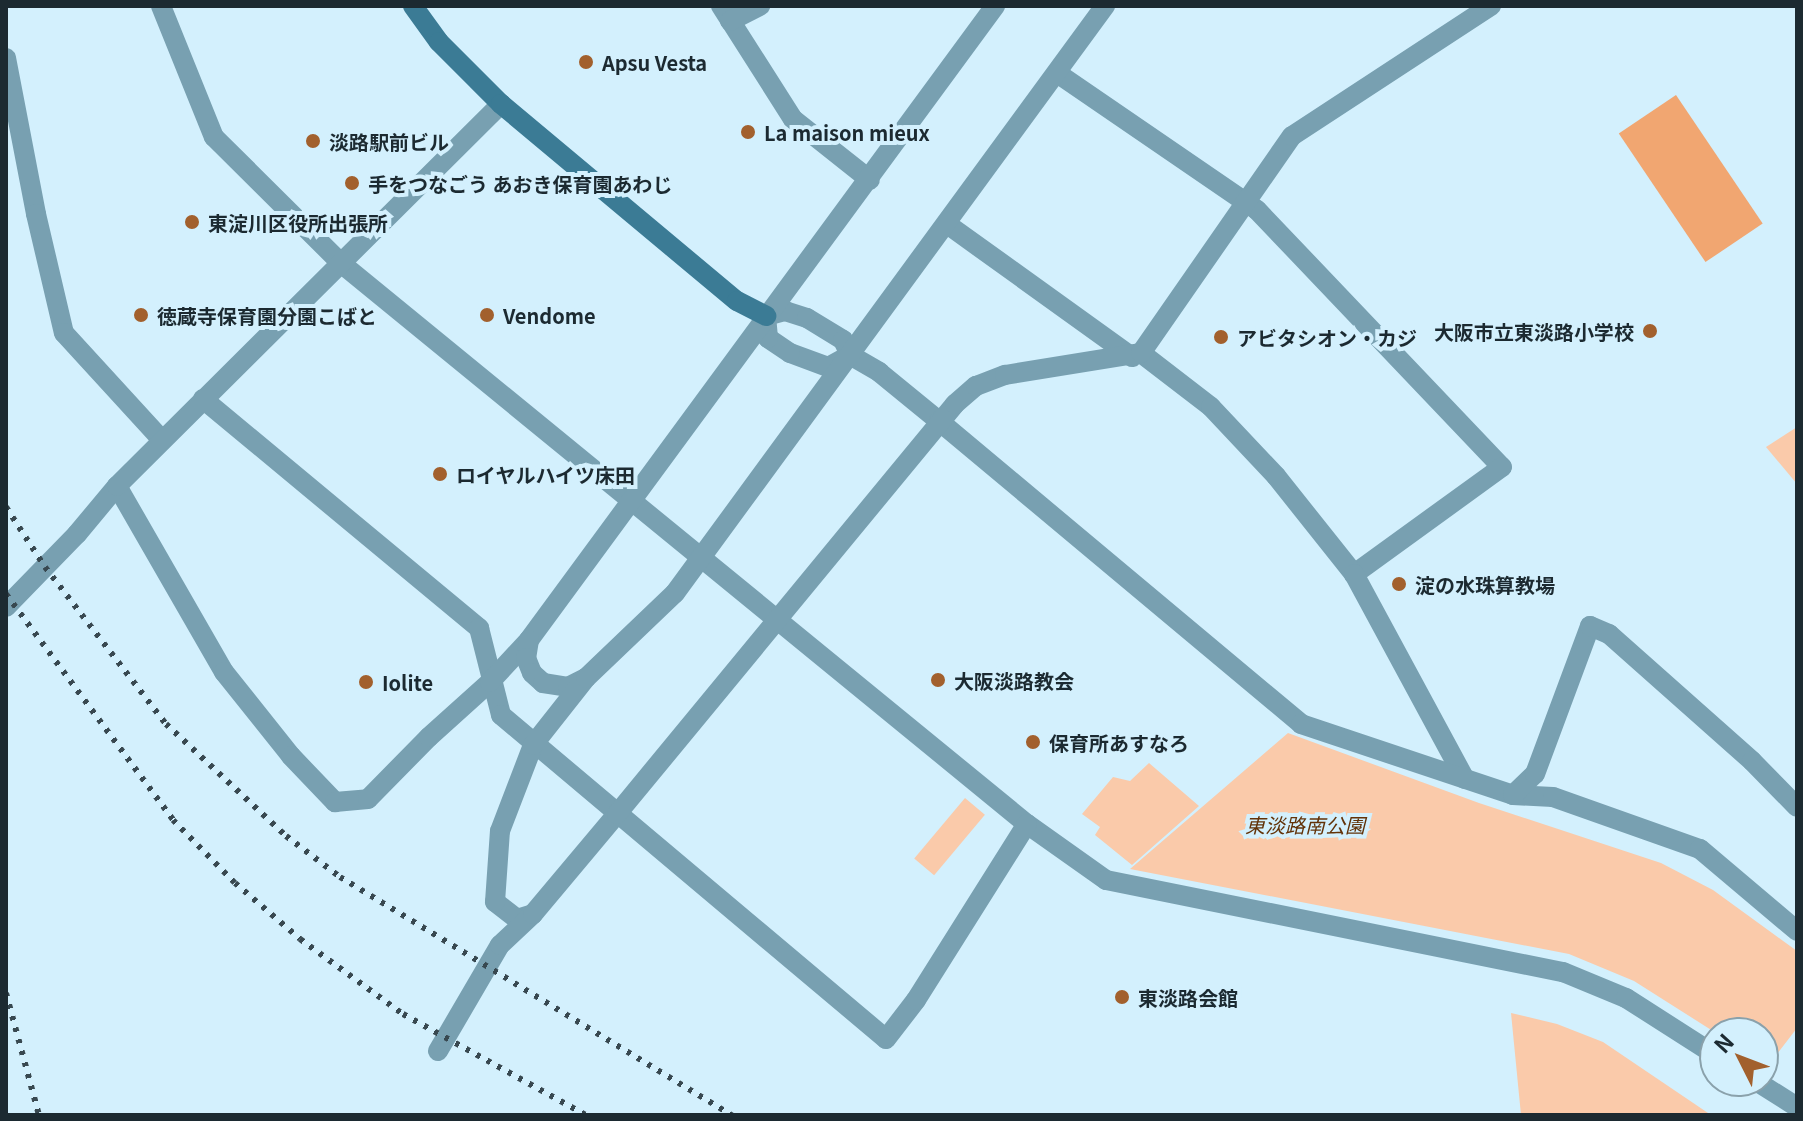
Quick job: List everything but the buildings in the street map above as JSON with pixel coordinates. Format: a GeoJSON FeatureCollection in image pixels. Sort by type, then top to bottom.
{"type":"FeatureCollection","features":[{"type":"Feature","properties":{"kind":"street"},"geometry":{"type":"LineString","coordinates":[[161,6],[214,137],[342,264],[1027,824],[1106,880],[1563,972],[1626,998],[1699,1045]]}},
{"type":"Feature","properties":{"kind":"street"},"geometry":{"type":"LineString","coordinates":[[413,6],[439,42],[501,104],[737,301],[766,316],[785,311],[807,318],[843,340],[850,355],[879,372],[939,421],[1301,724],[1513,795],[1553,797],[1700,849],[1797,931]]}},
{"type":"Feature","properties":{"kind":"street"},"geometry":{"type":"LineString","coordinates":[[760,6],[726,14],[793,119],[870,180]]}},
{"type":"Feature","properties":{"kind":"street"},"geometry":{"type":"LineString","coordinates":[[117,486],[224,672],[291,756],[335,802],[368,799],[429,737],[490,682],[529,640],[995,6]]}},
{"type":"Feature","properties":{"kind":"street"},"geometry":{"type":"LineString","coordinates":[[533,914],[517,919],[495,902],[500,831],[533,745],[586,678],[675,593],[1105,6]]}},
{"type":"Feature","properties":{"kind":"street"},"geometry":{"type":"LineString","coordinates":[[438,1051],[500,945],[533,914],[617,814],[939,421],[976,386],[990,379],[1137,355],[1292,136],[1491,6]]}},
{"type":"Feature","properties":{"kind":"street"},"geometry":{"type":"LineString","coordinates":[[6,58],[36,214],[64,333],[162,440]]}},
{"type":"Feature","properties":{"kind":"street"},"geometry":{"type":"LineString","coordinates":[[1057,73],[1257,210],[1502,467],[1354,574]]}},
{"type":"Feature","properties":{"kind":"street"},"geometry":{"type":"LineString","coordinates":[[6,607],[162,440],[501,104]]}},
{"type":"Feature","properties":{"kind":"street"},"geometry":{"type":"LineString","coordinates":[[947,224],[1211,407],[1276,476],[1354,574],[1465,779]]}},
{"type":"Feature","properties":{"kind":"street"},"geometry":{"type":"LineString","coordinates":[[766,316],[768,338],[790,353],[828,367],[850,355]]}},
{"type":"Feature","properties":{"kind":"street"},"geometry":{"type":"LineString","coordinates":[[203,399],[479,628],[490,682],[501,715],[533,745],[886,1039],[916,1000],[1027,824]]}},
{"type":"Feature","properties":{"kind":"street"},"geometry":{"type":"LineString","coordinates":[[1513,795],[1535,774],[1590,626],[1609,634],[1752,761],[1797,807]]}},
{"type":"Feature","properties":{"kind":"street"},"geometry":{"type":"LineString","coordinates":[[529,640],[526,658],[532,673],[543,683],[568,687],[586,678]]}},
{"type":"Feature","properties":{"kind":"street"},"geometry":{"type":"LineString","coordinates":[[1779,1096],[1797,1107]]}},
{"type":"Feature","properties":{"kind":"green space"},"geometry":{"type":"Polygon","coordinates":[[[1797,427],[1797,484],[1766,447],[1797,427]]]}},
{"type":"Feature","properties":{"kind":"green space","name":"東淡路南公園"},"geometry":{"type":"Polygon","coordinates":[[[1288,733],[1479,803],[1661,863],[1713,890],[1797,951],[1797,1028],[1779,1051],[1779,1017],[1699,1017],[1699,1022],[1634,981],[1569,954],[1130,869],[1288,733]]]}},
{"type":"Feature","properties":{"kind":"green space"},"geometry":{"type":"Polygon","coordinates":[[[1149,763],[1199,806],[1132,865],[1095,835],[1100,827],[1082,814],[1113,777],[1130,781],[1149,763]]]}},
{"type":"Feature","properties":{"kind":"green space"},"geometry":{"type":"Polygon","coordinates":[[[965,798],[985,815],[934,875],[914,859],[965,798]]]}},
{"type":"Feature","properties":{"kind":"green space"},"geometry":{"type":"Polygon","coordinates":[[[1511,1013],[1557,1024],[1603,1042],[1711,1115],[1521,1115],[1511,1013]]]}},
{"type":"Feature","properties":{"kind":"shaded area"},"geometry":{"type":"Polygon","coordinates":[[[1676,95],[1763,224],[1705,262],[1619,134],[1676,95]]]}},
{"type":"Feature","properties":{"kind":"railway"},"geometry":{"type":"LineString","coordinates":[[6,507],[45,567],[166,724],[286,836],[340,877],[732,1115]]}},
{"type":"Feature","properties":{"kind":"railway"},"geometry":{"type":"LineString","coordinates":[[6,594],[173,820],[235,883],[300,939],[403,1014],[586,1115]]}},
{"type":"Feature","properties":{"kind":"railway"},"geometry":{"type":"LineString","coordinates":[[6,993],[39,1115]]}},
{"type":"Feature","properties":{"kind":"place","name":"Apsu Vesta"},"geometry":{"type":"Point","coordinates":[586,62]}},
{"type":"Feature","properties":{"kind":"place","name":"La maison mieux"},"geometry":{"type":"Point","coordinates":[748,132]}},
{"type":"Feature","properties":{"kind":"place","name":"淡路駅前ビル"},"geometry":{"type":"Point","coordinates":[313,141]}},
{"type":"Feature","properties":{"kind":"place","name":"手をつなごう あおき保育園あわじ"},"geometry":{"type":"Point","coordinates":[352,183]}},
{"type":"Feature","properties":{"kind":"place","name":"東淀川区役所出張所"},"geometry":{"type":"Point","coordinates":[192,222]}},
{"type":"Feature","properties":{"kind":"place","name":"徳蔵寺保育園分園こばと"},"geometry":{"type":"Point","coordinates":[141,315]}},
{"type":"Feature","properties":{"kind":"place","name":"Vendome"},"geometry":{"type":"Point","coordinates":[487,315]}},
{"type":"Feature","properties":{"kind":"place","name":"大阪市立東淡路小学校"},"geometry":{"type":"Point","coordinates":[1650,331]}},
{"type":"Feature","properties":{"kind":"place","name":"アビタシオン・カジ"},"geometry":{"type":"Point","coordinates":[1221,337]}},
{"type":"Feature","properties":{"kind":"place","name":"ロイヤルハイツ床田"},"geometry":{"type":"Point","coordinates":[440,474]}},
{"type":"Feature","properties":{"kind":"place","name":"淀の水珠算教場"},"geometry":{"type":"Point","coordinates":[1399,584]}},
{"type":"Feature","properties":{"kind":"place","name":"大阪淡路教会"},"geometry":{"type":"Point","coordinates":[938,680]}},
{"type":"Feature","properties":{"kind":"place","name":"Iolite"},"geometry":{"type":"Point","coordinates":[366,682]}},
{"type":"Feature","properties":{"kind":"place","name":"保育所あすなろ"},"geometry":{"type":"Point","coordinates":[1033,742]}},
{"type":"Feature","properties":{"kind":"place","name":"東淡路会館"},"geometry":{"type":"Point","coordinates":[1122,997]}}]}
